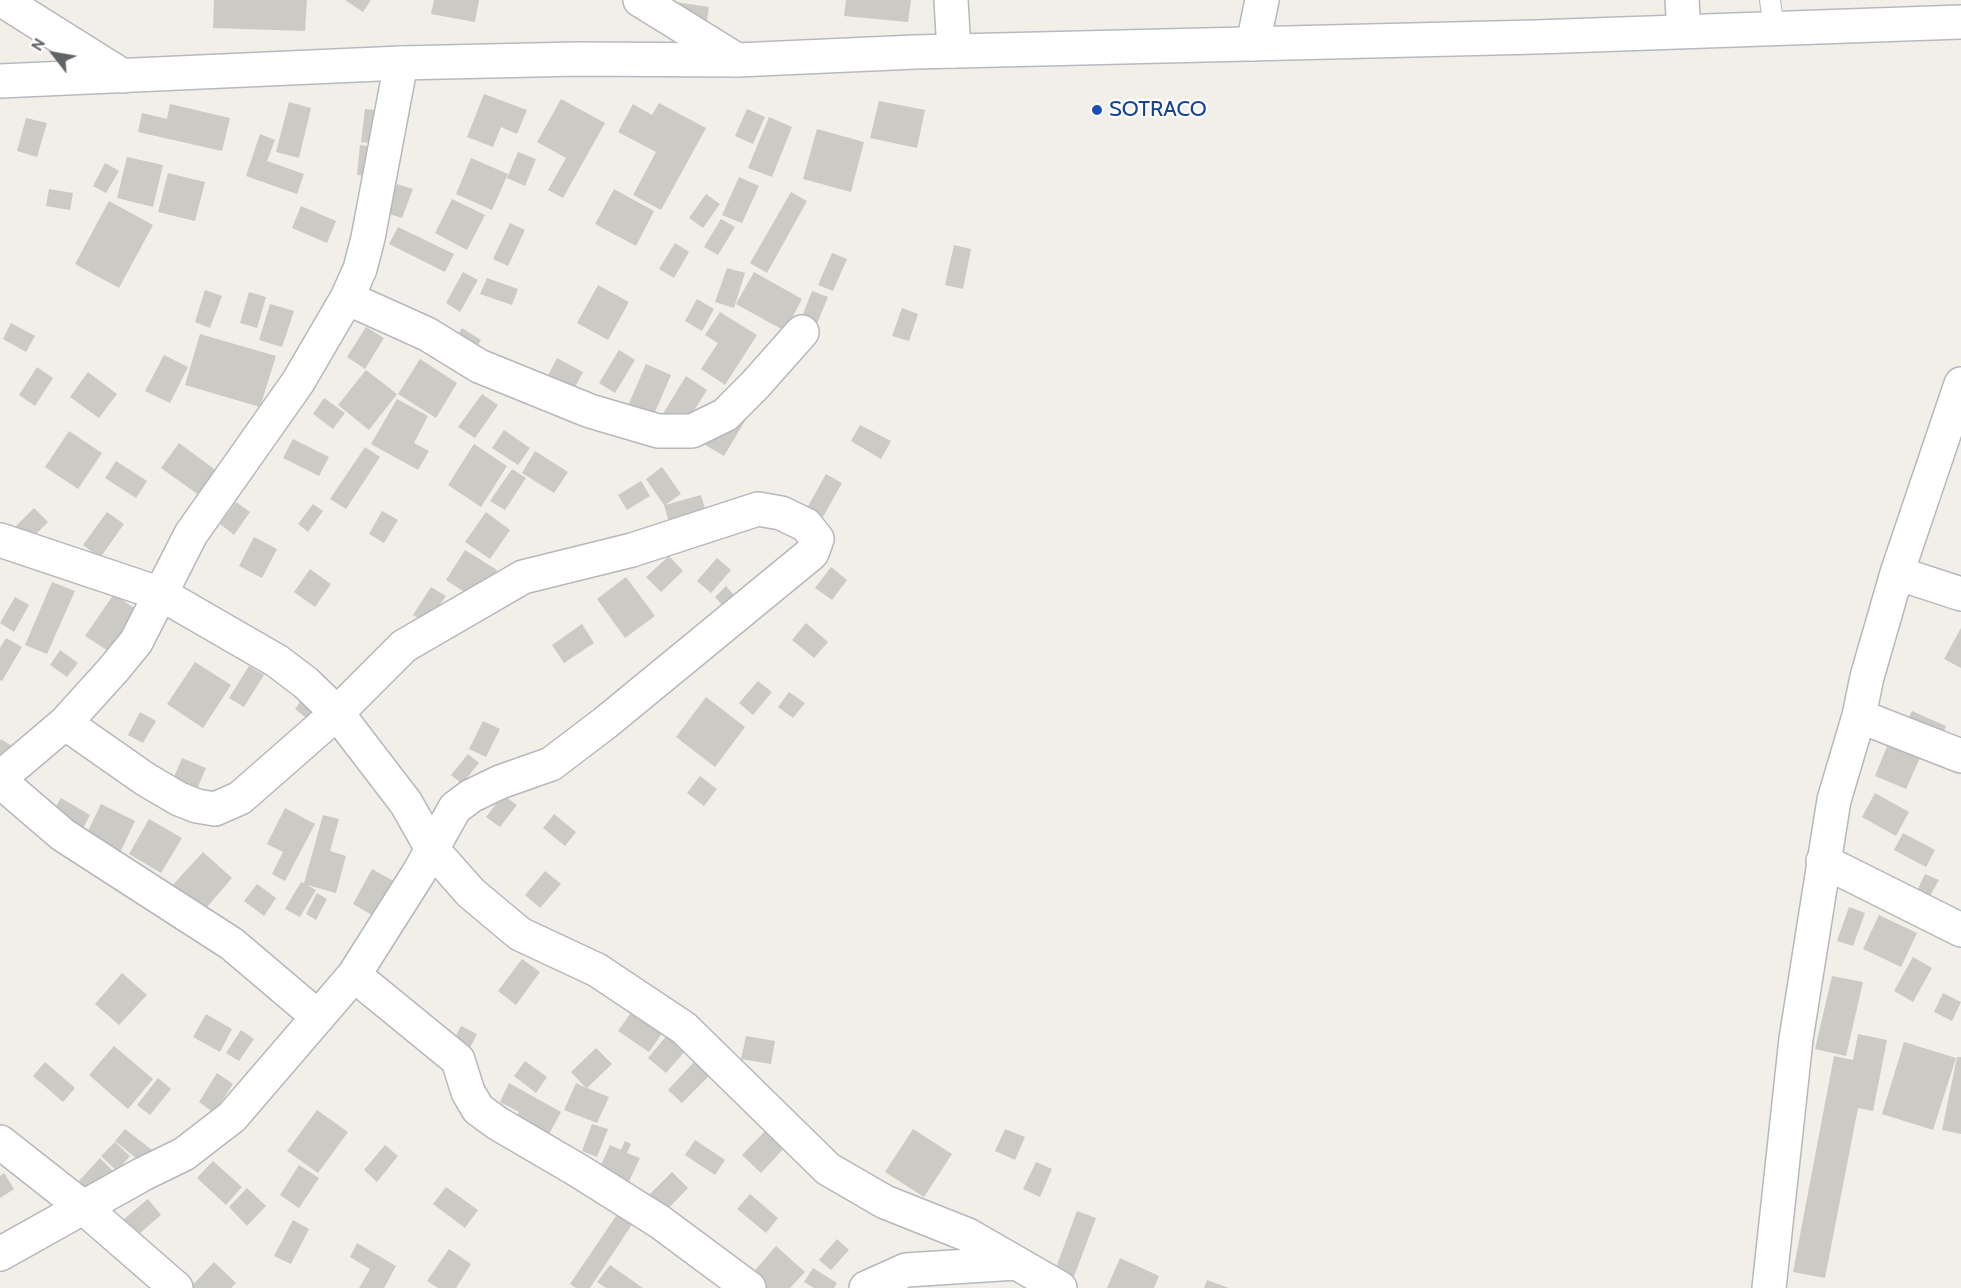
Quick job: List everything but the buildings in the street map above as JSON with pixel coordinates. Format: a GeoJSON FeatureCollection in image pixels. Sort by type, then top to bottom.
{"type":"FeatureCollection","features":[{"type":"Feature","properties":{"kind":"street"},"geometry":{"type":"LineString","coordinates":[[2,0],[123,76]]}},
{"type":"Feature","properties":{"kind":"street"},"geometry":{"type":"LineString","coordinates":[[640,0],[737,60]]}},
{"type":"Feature","properties":{"kind":"street"},"geometry":{"type":"LineString","coordinates":[[951,0],[954,51]]}},
{"type":"Feature","properties":{"kind":"street"},"geometry":{"type":"LineString","coordinates":[[1253,44],[1262,0]]}},
{"type":"Feature","properties":{"kind":"street"},"geometry":{"type":"LineString","coordinates":[[0,81],[401,63],[578,58],[737,60],[954,51],[1536,37],[1683,15],[1772,14],[1961,22]]}},
{"type":"Feature","properties":{"kind":"street"},"geometry":{"type":"LineString","coordinates":[[318,1017],[231,944],[63,835],[0,779],[65,723],[136,642],[191,534],[298,382],[347,298],[360,269],[368,238],[401,63]]}},
{"type":"Feature","properties":{"kind":"street"},"geometry":{"type":"LineString","coordinates":[[347,298],[427,334],[479,366],[590,411],[658,431],[692,431],[725,415],[802,332]]}},
{"type":"Feature","properties":{"kind":"street"},"geometry":{"type":"LineString","coordinates":[[1769,1288],[1796,1039],[1834,800],[1860,716],[1867,677],[1897,573],[1951,445],[1961,384]]}},
{"type":"Feature","properties":{"kind":"street"},"geometry":{"type":"LineString","coordinates":[[0,1254],[143,1174],[184,1154],[231,1117],[354,975],[380,938],[455,808],[471,796],[500,782],[551,764],[728,624],[812,553],[817,539],[806,525],[782,513],[758,509],[632,550],[523,577],[404,646],[337,713],[240,798],[215,809],[197,806],[179,799],[145,779],[65,723]]}},
{"type":"Feature","properties":{"kind":"street"},"geometry":{"type":"LineString","coordinates":[[0,540],[161,594],[277,662],[306,683],[337,713],[406,803],[432,849],[471,893],[520,934],[597,970],[684,1028],[828,1169],[885,1202],[968,1235],[1060,1288]]}},
{"type":"Feature","properties":{"kind":"street"},"geometry":{"type":"LineString","coordinates":[[1897,573],[1961,594]]}},
{"type":"Feature","properties":{"kind":"street"},"geometry":{"type":"LineString","coordinates":[[1860,716],[1961,756]]}},
{"type":"Feature","properties":{"kind":"street"},"geometry":{"type":"LineString","coordinates":[[1823,861],[1961,930]]}},
{"type":"Feature","properties":{"kind":"street"},"geometry":{"type":"LineString","coordinates":[[354,975],[458,1060],[468,1092],[478,1109],[497,1123],[660,1222],[748,1288]]}},
{"type":"Feature","properties":{"kind":"street"},"geometry":{"type":"LineString","coordinates":[[0,1142],[84,1208],[176,1288]]}},
{"type":"Feature","properties":{"kind":"street"},"geometry":{"type":"LineString","coordinates":[[1742,1288],[1773,1252]]}},
{"type":"Feature","properties":{"kind":"street"},"geometry":{"type":"LineString","coordinates":[[866,1288],[906,1270],[1016,1263]]}},
{"type":"Feature","properties":{"kind":"place","name":"SOTRACO"},"geometry":{"type":"Point","coordinates":[1097,110]}}]}
